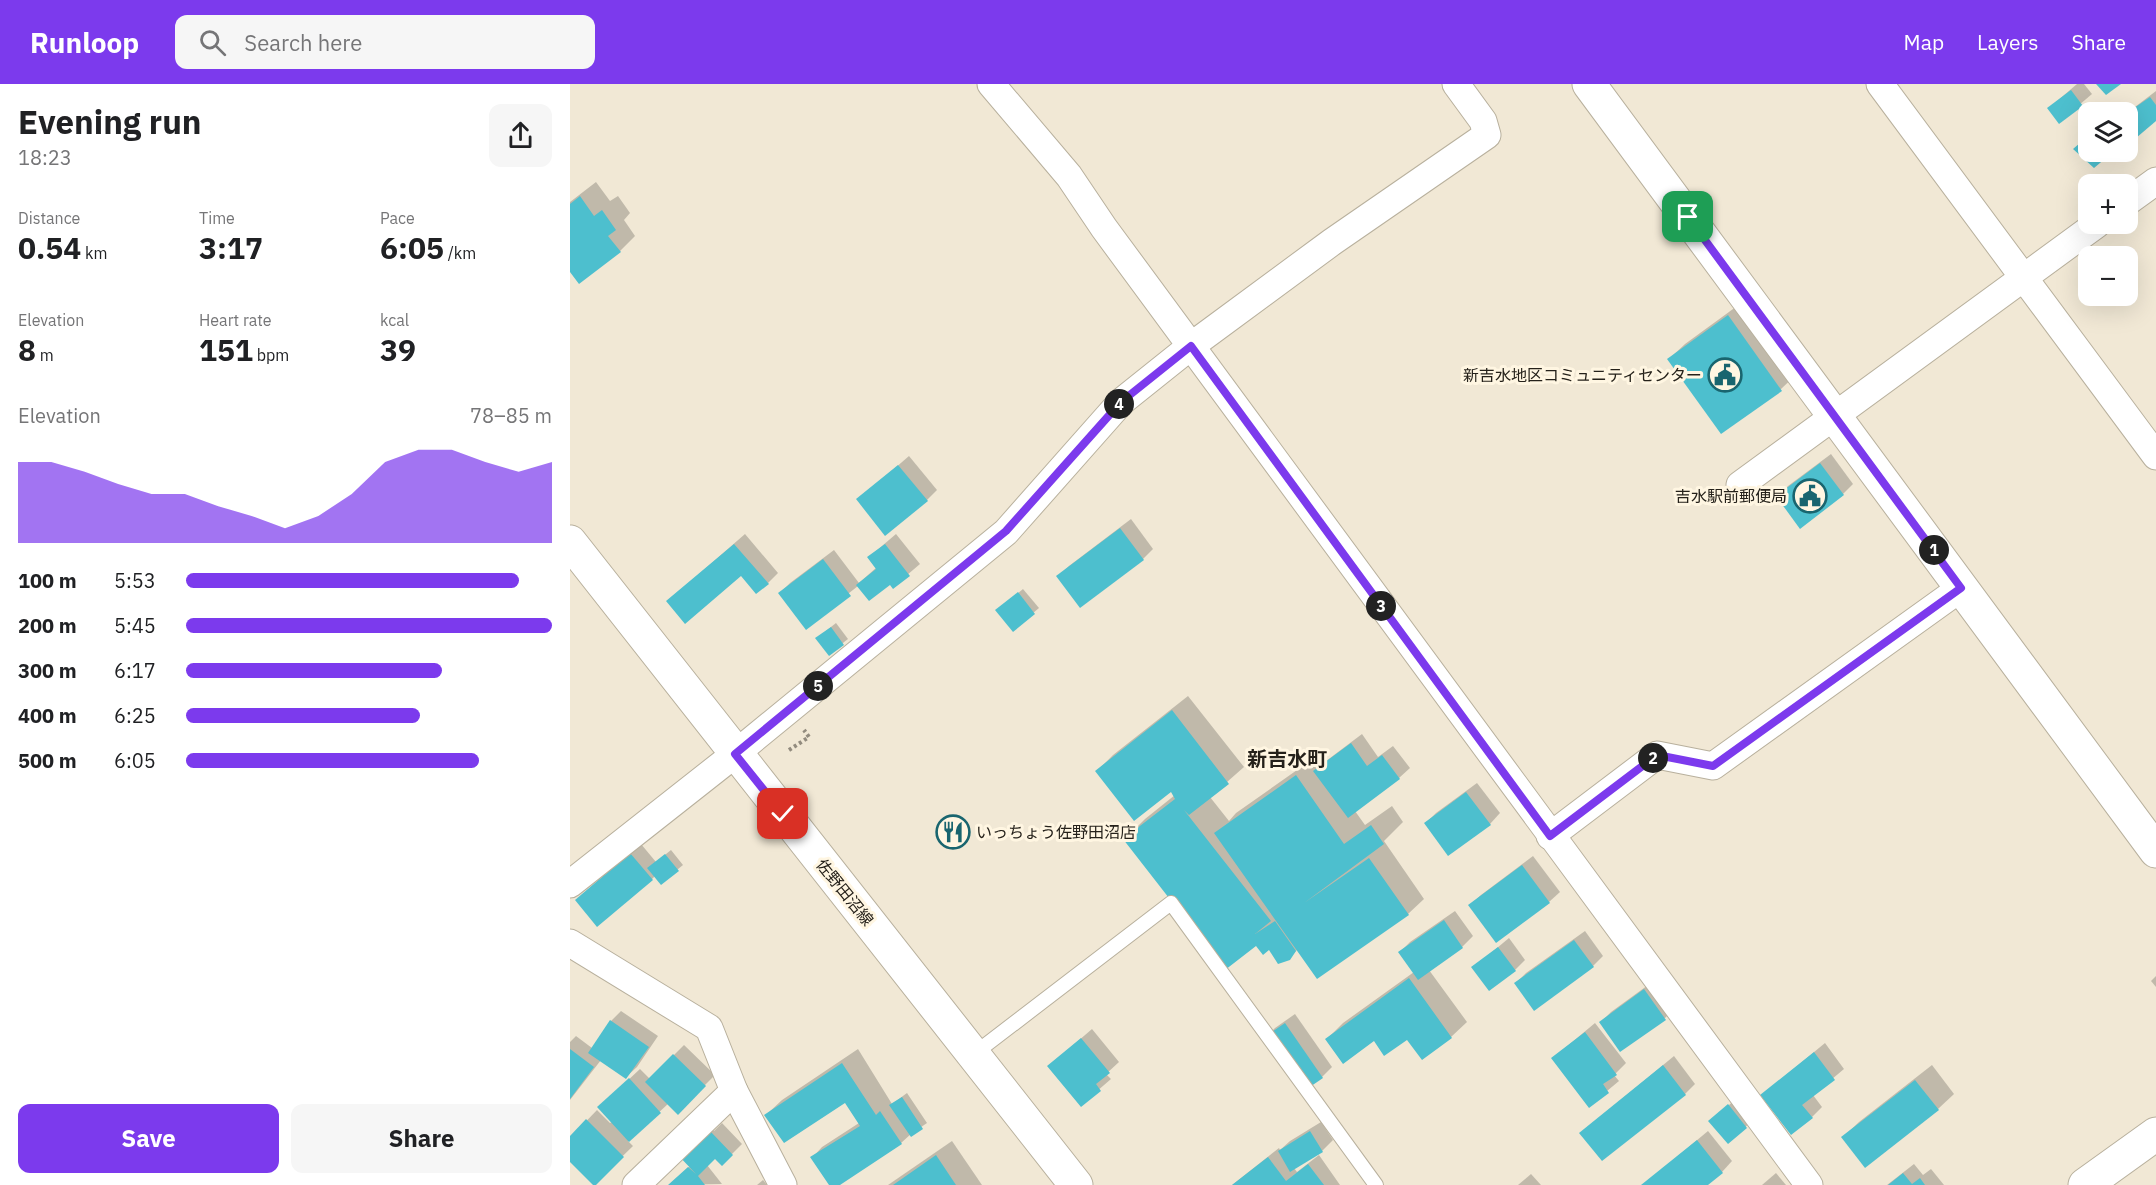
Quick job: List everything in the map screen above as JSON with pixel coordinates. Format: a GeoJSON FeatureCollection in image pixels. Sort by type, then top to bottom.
{"type":"FeatureCollection","features":[{"type":"Feature","properties":{"kind":"street"},"geometry":{"type":"LineString","coordinates":[[991,84],[1069,176],[1104,228],[1809,1185]]}},
{"type":"Feature","properties":{"kind":"street"},"geometry":{"type":"LineString","coordinates":[[1589,84],[1961,588],[2151,835]]}},
{"type":"Feature","properties":{"kind":"street"},"geometry":{"type":"LineString","coordinates":[[1880,84],[2156,456]]}},
{"type":"Feature","properties":{"kind":"street"},"geometry":{"type":"LineString","coordinates":[[570,884],[735,754],[1006,531],[1121,402],[1191,346],[1332,242],[1488,135],[1464,87]]}},
{"type":"Feature","properties":{"kind":"street"},"geometry":{"type":"LineString","coordinates":[[2138,194],[2156,181]]}},
{"type":"Feature","properties":{"kind":"street"},"geometry":{"type":"LineString","coordinates":[[1740,485],[2083,234]]}},
{"type":"Feature","properties":{"kind":"street","name":"佐野田沼線"},"geometry":{"type":"LineString","coordinates":[[570,542],[1076,1185]]}},
{"type":"Feature","properties":{"kind":"street"},"geometry":{"type":"LineString","coordinates":[[1550,836],[1657,755],[1713,766],[1961,588]]}},
{"type":"Feature","properties":{"kind":"street"},"geometry":{"type":"LineString","coordinates":[[570,943],[710,1028],[734,1091],[783,1185]]}},
{"type":"Feature","properties":{"kind":"street"},"geometry":{"type":"LineString","coordinates":[[636,1185],[734,1091]]}},
{"type":"Feature","properties":{"kind":"street"},"geometry":{"type":"LineString","coordinates":[[2085,1185],[2156,1134]]}},
{"type":"Feature","properties":{"kind":"lane"},"geometry":{"type":"LineString","coordinates":[[974,1054],[1171,903],[1376,1185]]}},
{"type":"Feature","properties":{"kind":"building"},"geometry":{"type":"Polygon","coordinates":[[[2096,84],[2121,84],[2106,95],[2096,84]]]}},
{"type":"Feature","properties":{"kind":"building"},"geometry":{"type":"Polygon","coordinates":[[[2071,90],[2080,102],[2078,102],[2078,110],[2059,124],[2047,108],[2071,90]]]}},
{"type":"Feature","properties":{"kind":"building"},"geometry":{"type":"Polygon","coordinates":[[[2150,97],[2156,105],[2156,121],[2138,136],[2138,105],[2150,97]]]}},
{"type":"Feature","properties":{"kind":"building"},"geometry":{"type":"Polygon","coordinates":[[[2087,162],[2101,162],[2094,168],[2087,162]]]}},
{"type":"Feature","properties":{"kind":"building"},"geometry":{"type":"Polygon","coordinates":[[[580,196],[594,216],[602,210],[616,230],[608,236],[621,252],[579,284],[570,272],[570,204],[580,196]]]}},
{"type":"Feature","properties":{"kind":"building","name":"新吉水地区コミュニティセンター"},"geometry":{"type":"Polygon","coordinates":[[[1728,315],[1782,391],[1721,434],[1667,359],[1728,315]]]}},
{"type":"Feature","properties":{"kind":"building","name":"吉水駅前郵便局"},"geometry":{"type":"Polygon","coordinates":[[[1820,463],[1844,495],[1800,529],[1776,496],[1820,463]]]}},
{"type":"Feature","properties":{"kind":"building"},"geometry":{"type":"Polygon","coordinates":[[[898,465],[928,501],[885,536],[856,499],[898,465]]]}},
{"type":"Feature","properties":{"kind":"building"},"geometry":{"type":"Polygon","coordinates":[[[1120,528],[1144,560],[1080,608],[1056,576],[1120,528]]]}},
{"type":"Feature","properties":{"kind":"building"},"geometry":{"type":"Polygon","coordinates":[[[734,544],[769,584],[756,594],[741,576],[685,624],[666,601],[734,544]]]}},
{"type":"Feature","properties":{"kind":"building"},"geometry":{"type":"Polygon","coordinates":[[[885,544],[910,576],[893,589],[890,585],[869,601],[856,585],[876,569],[867,557],[885,544]]]}},
{"type":"Feature","properties":{"kind":"building"},"geometry":{"type":"Polygon","coordinates":[[[823,559],[851,596],[806,630],[778,593],[823,559]]]}},
{"type":"Feature","properties":{"kind":"building"},"geometry":{"type":"Polygon","coordinates":[[[1018,592],[1035,614],[1013,632],[995,610],[1018,592]]]}},
{"type":"Feature","properties":{"kind":"building"},"geometry":{"type":"Polygon","coordinates":[[[831,627],[844,645],[829,656],[815,638],[831,627]]]}},
{"type":"Feature","properties":{"kind":"building"},"geometry":{"type":"Polygon","coordinates":[[[1172,710],[1229,784],[1189,815],[1184,810],[1271,921],[1255,934],[1275,921],[1296,951],[1290,960],[1278,964],[1269,950],[1263,955],[1256,946],[1225,970],[1123,839],[1175,799],[1171,792],[1134,821],[1095,771],[1172,710]]]}},
{"type":"Feature","properties":{"kind":"building"},"geometry":{"type":"Polygon","coordinates":[[[1351,743],[1367,766],[1382,755],[1400,779],[1348,818],[1313,771],[1351,743]]]}},
{"type":"Feature","properties":{"kind":"building"},"geometry":{"type":"Polygon","coordinates":[[[1296,775],[1344,844],[1371,825],[1384,844],[1304,903],[1369,858],[1409,915],[1317,979],[1214,833],[1296,775]]]}},
{"type":"Feature","properties":{"kind":"building"},"geometry":{"type":"Polygon","coordinates":[[[1466,792],[1491,825],[1448,856],[1424,823],[1466,792]]]}},
{"type":"Feature","properties":{"kind":"building"},"geometry":{"type":"Polygon","coordinates":[[[630,853],[653,880],[597,927],[575,900],[630,853]]]}},
{"type":"Feature","properties":{"kind":"building"},"geometry":{"type":"Polygon","coordinates":[[[665,854],[679,871],[661,885],[647,868],[665,854]]]}},
{"type":"Feature","properties":{"kind":"building"},"geometry":{"type":"Polygon","coordinates":[[[1522,865],[1550,903],[1496,943],[1468,905],[1522,865]]]}},
{"type":"Feature","properties":{"kind":"building"},"geometry":{"type":"Polygon","coordinates":[[[1444,920],[1463,948],[1418,980],[1398,952],[1444,920]]]}},
{"type":"Feature","properties":{"kind":"building"},"geometry":{"type":"Polygon","coordinates":[[[1574,940],[1594,967],[1534,1011],[1514,983],[1574,940]]]}},
{"type":"Feature","properties":{"kind":"building"},"geometry":{"type":"Polygon","coordinates":[[[1498,947],[1516,971],[1489,991],[1471,967],[1498,947]]]}},
{"type":"Feature","properties":{"kind":"building"},"geometry":{"type":"Polygon","coordinates":[[[1409,978],[1452,1038],[1422,1060],[1407,1040],[1384,1056],[1374,1041],[1343,1064],[1325,1039],[1409,978]]]}},
{"type":"Feature","properties":{"kind":"building"},"geometry":{"type":"Polygon","coordinates":[[[1644,989],[1666,1020],[1620,1052],[1599,1022],[1644,989]]]}},
{"type":"Feature","properties":{"kind":"building"},"geometry":{"type":"Polygon","coordinates":[[[610,1020],[649,1047],[626,1079],[588,1053],[610,1020]]]}},
{"type":"Feature","properties":{"kind":"building"},"geometry":{"type":"Polygon","coordinates":[[[1285,1023],[1323,1078],[1301,1093],[1263,1038],[1285,1023]]]}},
{"type":"Feature","properties":{"kind":"building"},"geometry":{"type":"Polygon","coordinates":[[[1585,1032],[1617,1075],[1603,1084],[1609,1093],[1589,1108],[1551,1058],[1585,1032]]]}},
{"type":"Feature","properties":{"kind":"building"},"geometry":{"type":"Polygon","coordinates":[[[1081,1038],[1110,1073],[1096,1084],[1101,1091],[1081,1107],[1047,1066],[1081,1038]]]}},
{"type":"Feature","properties":{"kind":"building"},"geometry":{"type":"Polygon","coordinates":[[[570,1049],[594,1067],[570,1099],[570,1049]]]}},
{"type":"Feature","properties":{"kind":"building"},"geometry":{"type":"Polygon","coordinates":[[[1814,1052],[1835,1080],[1802,1105],[1813,1118],[1791,1135],[1760,1095],[1814,1052]]]}},
{"type":"Feature","properties":{"kind":"building"},"geometry":{"type":"Polygon","coordinates":[[[673,1054],[706,1086],[678,1115],[645,1082],[673,1054]]]}},
{"type":"Feature","properties":{"kind":"building"},"geometry":{"type":"Polygon","coordinates":[[[842,1063],[876,1115],[880,1111],[902,1144],[840,1185],[829,1185],[810,1157],[860,1126],[845,1103],[784,1143],[764,1115],[842,1063]]]}},
{"type":"Feature","properties":{"kind":"building"},"geometry":{"type":"Polygon","coordinates":[[[1663,1065],[1686,1095],[1602,1161],[1579,1133],[1663,1065]]]}},
{"type":"Feature","properties":{"kind":"building"},"geometry":{"type":"Polygon","coordinates":[[[629,1078],[661,1113],[629,1142],[597,1107],[629,1078]]]}},
{"type":"Feature","properties":{"kind":"building"},"geometry":{"type":"Polygon","coordinates":[[[1915,1080],[1939,1110],[1865,1168],[1841,1137],[1915,1080]]]}},
{"type":"Feature","properties":{"kind":"building"},"geometry":{"type":"Polygon","coordinates":[[[902,1097],[923,1129],[911,1137],[889,1105],[902,1097]]]}},
{"type":"Feature","properties":{"kind":"building"},"geometry":{"type":"Polygon","coordinates":[[[1728,1104],[1747,1128],[1728,1144],[1708,1121],[1728,1104]]]}},
{"type":"Feature","properties":{"kind":"building"},"geometry":{"type":"Polygon","coordinates":[[[586,1119],[624,1157],[596,1185],[593,1185],[570,1162],[570,1136],[586,1119]]]}},
{"type":"Feature","properties":{"kind":"building"},"geometry":{"type":"Polygon","coordinates":[[[1310,1131],[1323,1152],[1290,1172],[1278,1151],[1310,1131]]]}},
{"type":"Feature","properties":{"kind":"building"},"geometry":{"type":"Polygon","coordinates":[[[711,1132],[733,1155],[722,1166],[715,1159],[698,1176],[705,1185],[668,1185],[688,1167],[696,1174],[677,1154],[698,1135],[703,1140],[711,1132]]]}},
{"type":"Feature","properties":{"kind":"building"},"geometry":{"type":"Polygon","coordinates":[[[1697,1140],[1723,1173],[1708,1185],[1641,1185],[1697,1140]]]}},
{"type":"Feature","properties":{"kind":"building"},"geometry":{"type":"Polygon","coordinates":[[[936,1155],[956,1185],[893,1185],[936,1155]]]}},
{"type":"Feature","properties":{"kind":"building"},"geometry":{"type":"Polygon","coordinates":[[[1268,1157],[1286,1181],[1308,1164],[1324,1185],[1232,1185],[1268,1157]]]}},
{"type":"Feature","properties":{"kind":"building"},"geometry":{"type":"Polygon","coordinates":[[[1903,1173],[1912,1184],[1920,1178],[1925,1185],[1888,1185],[1903,1173]]]}},
{"type":"Feature","properties":{"kind":"place","name":"新吉水地区コミュニティセンター"},"geometry":{"type":"Point","coordinates":[1725,375]}},
{"type":"Feature","properties":{"kind":"place","name":"吉水駅前郵便局"},"geometry":{"type":"Point","coordinates":[1810,496]}},
{"type":"Feature","properties":{"kind":"place","name":"いっちょう佐野田沼店"},"geometry":{"type":"Point","coordinates":[953,832]}},
{"type":"Feature","properties":{"kind":"district","name":"新吉水町"},"geometry":{"type":"Point","coordinates":[1287,759]}},
{"type":"Feature","properties":{"kind":"route"},"geometry":{"type":"LineString","coordinates":[[783,814],[735,754],[1006,531],[1121,402],[1191,346],[1550,836],[1657,755],[1713,766],[1961,588],[1688,217]]}}]}
